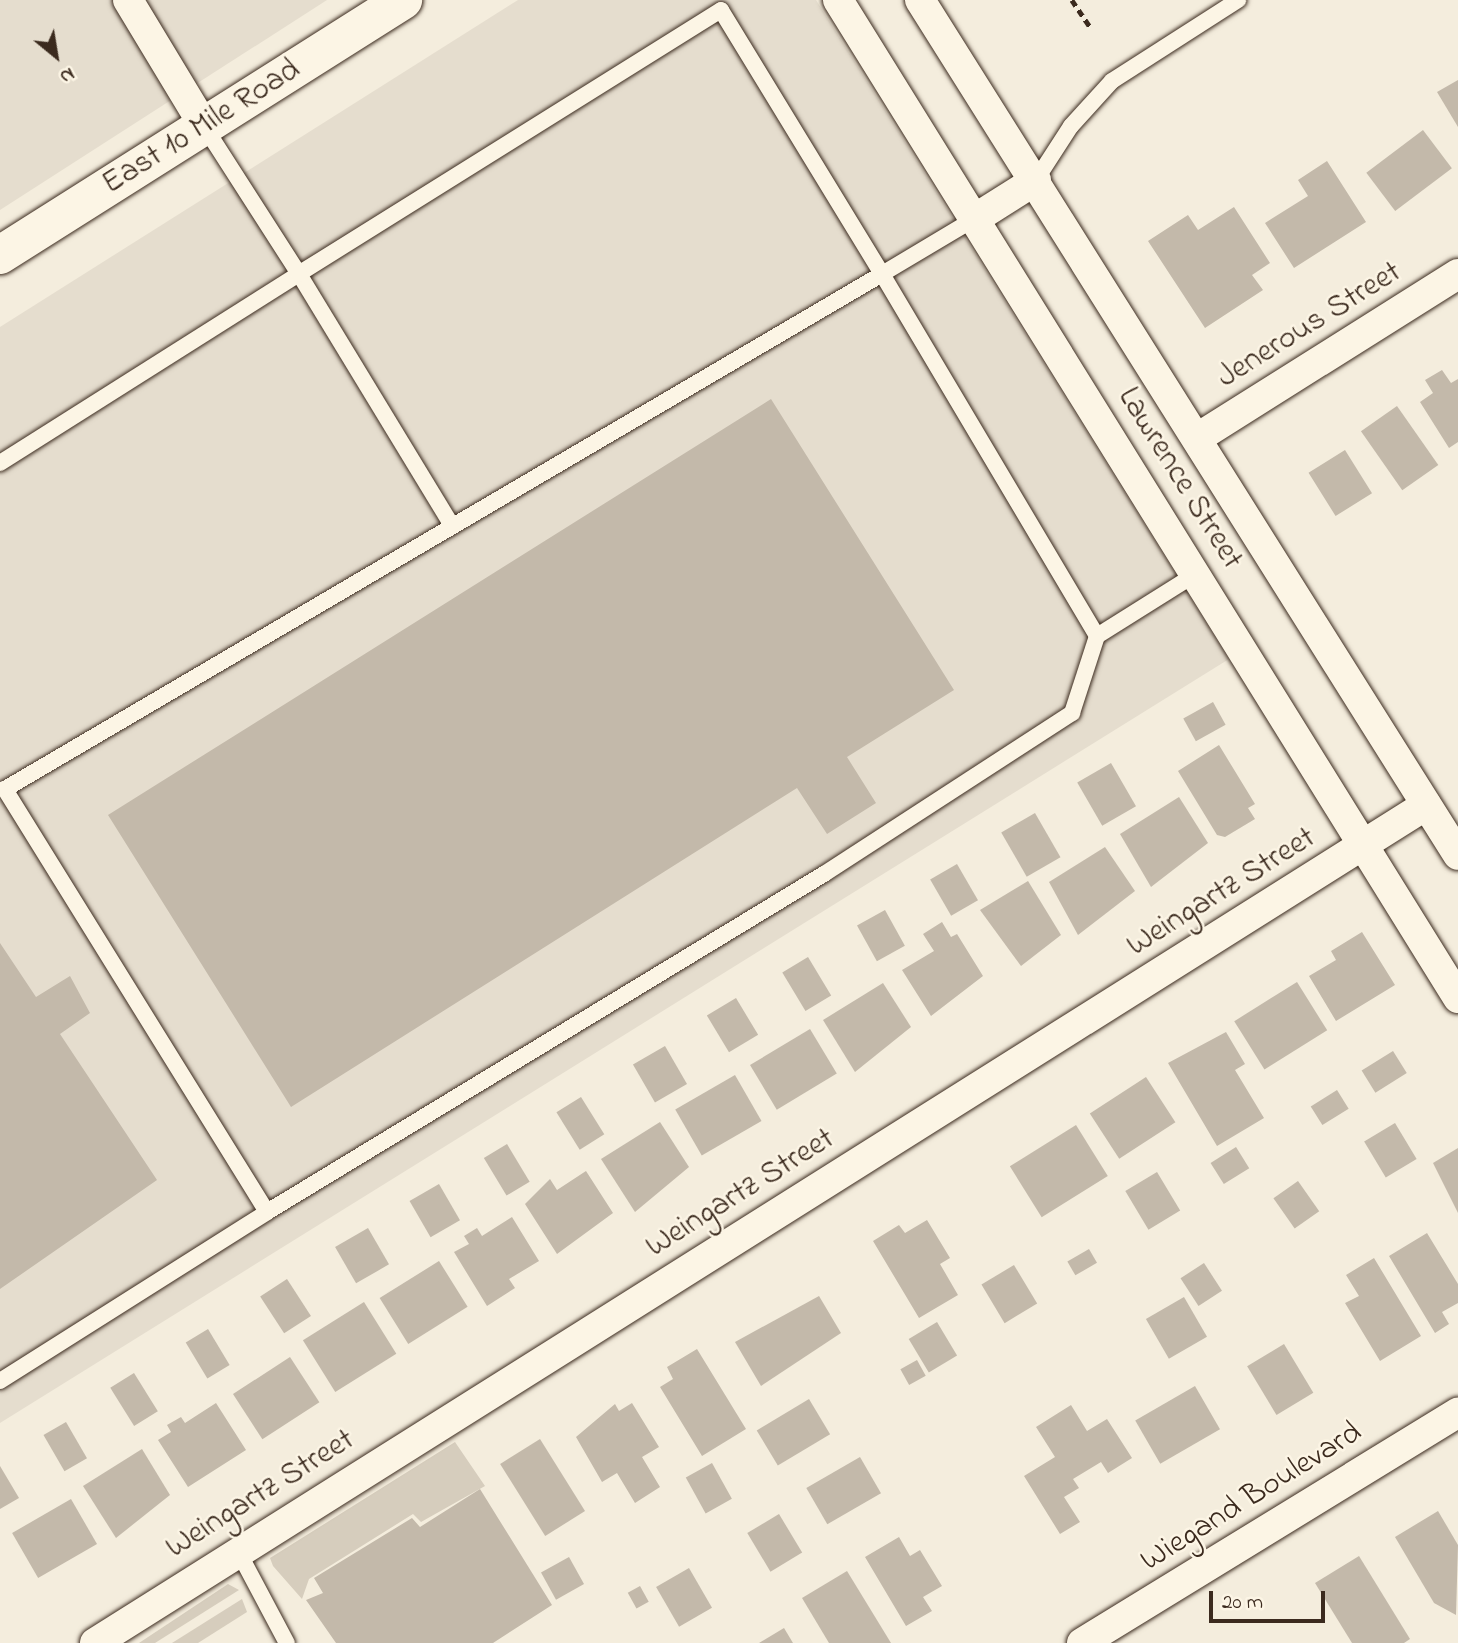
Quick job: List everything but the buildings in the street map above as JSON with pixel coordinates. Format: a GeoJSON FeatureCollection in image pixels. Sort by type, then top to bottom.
{"type":"FeatureCollection","features":[{"type":"Feature","properties":{"kind":"main road","name":"East 10 Mile Road"},"geometry":{"type":"LineString","coordinates":[[0,255],[404,0]]}},
{"type":"Feature","properties":{"kind":"street"},"geometry":{"type":"LineString","coordinates":[[128,0],[204,126]]}},
{"type":"Feature","properties":{"kind":"street","name":"Lawrence Street"},"geometry":{"type":"LineString","coordinates":[[838,0],[976,218],[1458,998]]}},
{"type":"Feature","properties":{"kind":"street","name":"Lawrence Street"},"geometry":{"type":"LineString","coordinates":[[920,0],[1199,438],[1458,855]]}},
{"type":"Feature","properties":{"kind":"street"},"geometry":{"type":"LineString","coordinates":[[976,218],[1036,180]]}},
{"type":"Feature","properties":{"kind":"street","name":"Jenerous Street"},"geometry":{"type":"LineString","coordinates":[[1199,438],[1458,274]]}},
{"type":"Feature","properties":{"kind":"street","name":"Weingartz Street"},"geometry":{"type":"LineString","coordinates":[[95,1643],[1426,805]]}},
{"type":"Feature","properties":{"kind":"street","name":"Wiegand Boulevard"},"geometry":{"type":"LineString","coordinates":[[1082,1643],[1458,1413]]}},
{"type":"Feature","properties":{"kind":"lane"},"geometry":{"type":"LineString","coordinates":[[1036,180],[1071,126],[1112,82],[1238,0]]}},
{"type":"Feature","properties":{"kind":"lane"},"geometry":{"type":"LineString","coordinates":[[0,463],[721,10],[1097,636]]}},
{"type":"Feature","properties":{"kind":"lane"},"geometry":{"type":"LineString","coordinates":[[204,126],[299,274],[452,526]]}},
{"type":"Feature","properties":{"kind":"lane"},"geometry":{"type":"LineString","coordinates":[[267,1212],[2,787],[976,218]]}},
{"type":"Feature","properties":{"kind":"lane"},"geometry":{"type":"LineString","coordinates":[[0,1381],[267,1212],[824,874],[1072,713],[1097,636],[1196,574]]}},
{"type":"Feature","properties":{"kind":"lane"},"geometry":{"type":"LineString","coordinates":[[238,1551],[287,1643]]}},
{"type":"Feature","properties":{"kind":"path"},"geometry":{"type":"LineString","coordinates":[[1072,0],[1090,27]]}},
{"type":"Feature","properties":{"kind":"shaded area"},"geometry":{"type":"Polygon","coordinates":[[[0,0],[327,0],[0,210],[0,0]]]}},
{"type":"Feature","properties":{"kind":"shaded area"},"geometry":{"type":"Polygon","coordinates":[[[518,0],[816,0],[1229,659],[0,1423],[0,327],[518,0]]]}},
{"type":"Feature","properties":{"kind":"shaded area"},"geometry":{"type":"Polygon","coordinates":[[[455,1442],[485,1486],[421,1522],[413,1514],[309,1579],[302,1599],[273,1566],[270,1558],[455,1442]]]}},
{"type":"Feature","properties":{"kind":"shaded area"},"geometry":{"type":"Polygon","coordinates":[[[228,1584],[239,1590],[155,1643],[139,1643],[228,1584]]]}},
{"type":"Feature","properties":{"kind":"shaded area"},"geometry":{"type":"Polygon","coordinates":[[[242,1599],[247,1612],[198,1643],[172,1643],[242,1599]]]}}]}
